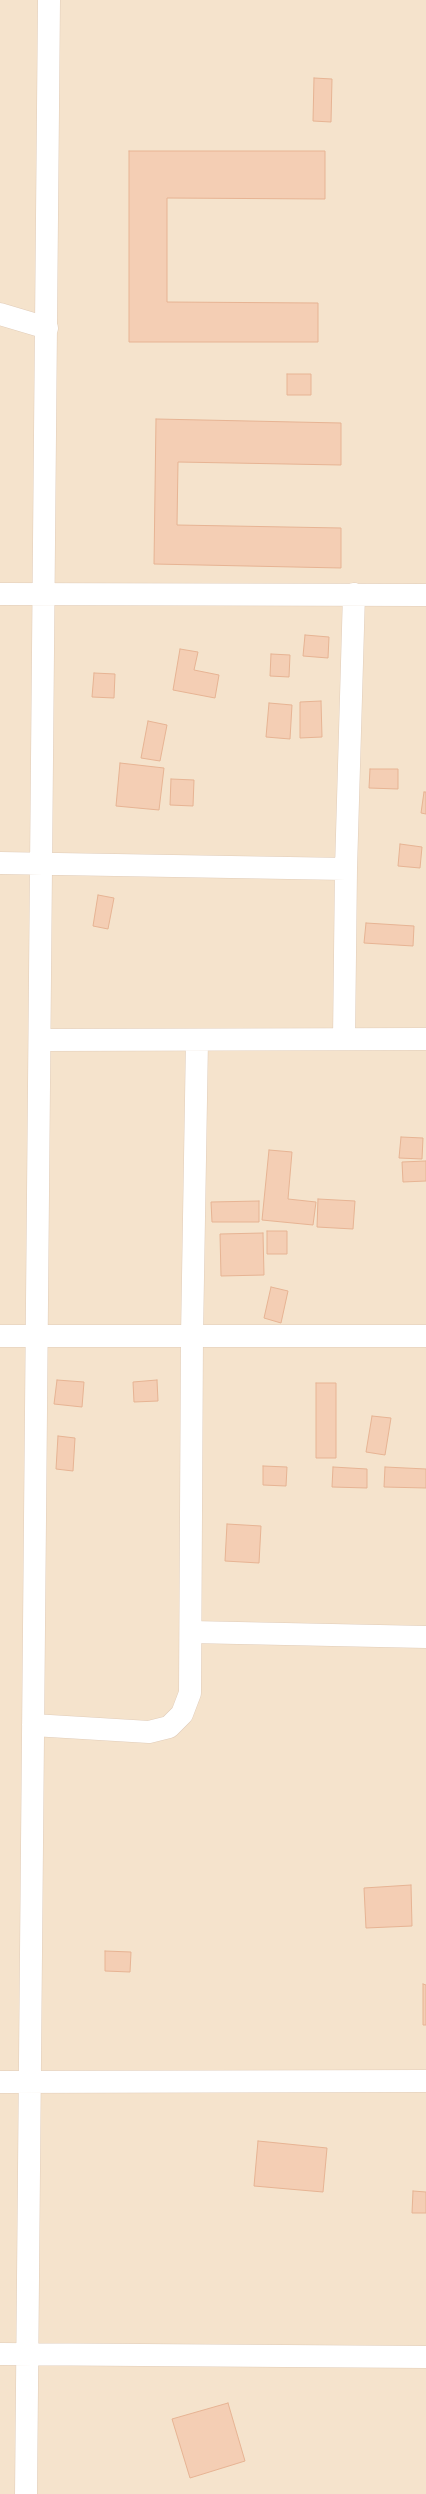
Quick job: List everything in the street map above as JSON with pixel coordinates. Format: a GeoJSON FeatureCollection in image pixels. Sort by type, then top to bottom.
{"type":"FeatureCollection","features":[{"type":"Feature","properties":{"kind":"street"},"geometry":{"type":"LineString","coordinates":[[26,2494],[34,1725],[35,1336],[45,594],[49,0]]}},
{"type":"Feature","properties":{"kind":"street"},"geometry":{"type":"LineString","coordinates":[[0,314],[47,328]]}},
{"type":"Feature","properties":{"kind":"street"},"geometry":{"type":"LineString","coordinates":[[0,594],[426,595]]}},
{"type":"Feature","properties":{"kind":"street"},"geometry":{"type":"LineString","coordinates":[[344,1039],[346,868],[354,594]]}},
{"type":"Feature","properties":{"kind":"street"},"geometry":{"type":"LineString","coordinates":[[0,863],[346,868]]}},
{"type":"Feature","properties":{"kind":"street"},"geometry":{"type":"LineString","coordinates":[[40,1040],[426,1039]]}},
{"type":"Feature","properties":{"kind":"street"},"geometry":{"type":"LineString","coordinates":[[34,1725],[149,1732],[169,1727],[182,1714],[190,1693],[192,1336],[197,1040]]}},
{"type":"Feature","properties":{"kind":"street"},"geometry":{"type":"LineString","coordinates":[[0,1336],[426,1336]]}},
{"type":"Feature","properties":{"kind":"street"},"geometry":{"type":"LineString","coordinates":[[191,1632],[426,1637]]}},
{"type":"Feature","properties":{"kind":"street"},"geometry":{"type":"LineString","coordinates":[[0,2082],[426,2081]]}},
{"type":"Feature","properties":{"kind":"street"},"geometry":{"type":"LineString","coordinates":[[0,2354],[426,2357]]}},
{"type":"Feature","properties":{"kind":"shaded area"},"geometry":{"type":"Polygon","coordinates":[[[0,0],[426,0],[426,2494],[0,2494],[0,0]]]}},
{"type":"Feature","properties":{"kind":"building"},"geometry":{"type":"Polygon","coordinates":[[[314,78],[332,79],[331,122],[313,121],[314,78]]]}},
{"type":"Feature","properties":{"kind":"building"},"geometry":{"type":"Polygon","coordinates":[[[129,151],[325,151],[325,199],[167,198],[167,302],[318,303],[318,342],[129,342],[129,151]]]}},
{"type":"Feature","properties":{"kind":"building"},"geometry":{"type":"Polygon","coordinates":[[[287,374],[311,374],[311,395],[287,395],[287,374]]]}},
{"type":"Feature","properties":{"kind":"building"},"geometry":{"type":"Polygon","coordinates":[[[156,419],[341,423],[341,465],[178,462],[177,525],[341,528],[341,568],[154,564],[156,419]]]}},
{"type":"Feature","properties":{"kind":"building"},"geometry":{"type":"Polygon","coordinates":[[[305,635],[329,637],[328,658],[303,656],[305,635]]]}},
{"type":"Feature","properties":{"kind":"building"},"geometry":{"type":"Polygon","coordinates":[[[180,649],[198,652],[194,670],[219,675],[215,698],[173,690],[180,649]]]}},
{"type":"Feature","properties":{"kind":"building"},"geometry":{"type":"Polygon","coordinates":[[[271,654],[290,655],[289,677],[270,676],[271,654]]]}},
{"type":"Feature","properties":{"kind":"building"},"geometry":{"type":"Polygon","coordinates":[[[94,673],[115,674],[114,698],[92,697],[94,673]]]}},
{"type":"Feature","properties":{"kind":"building"},"geometry":{"type":"Polygon","coordinates":[[[321,701],[322,737],[300,738],[300,702],[321,701]]]}},
{"type":"Feature","properties":{"kind":"building"},"geometry":{"type":"Polygon","coordinates":[[[269,703],[292,705],[290,739],[266,737],[269,703]]]}},
{"type":"Feature","properties":{"kind":"building"},"geometry":{"type":"Polygon","coordinates":[[[148,721],[167,725],[160,761],[141,758],[148,721]]]}},
{"type":"Feature","properties":{"kind":"building"},"geometry":{"type":"Polygon","coordinates":[[[120,763],[164,768],[159,810],[116,806],[120,763]]]}},
{"type":"Feature","properties":{"kind":"building"},"geometry":{"type":"Polygon","coordinates":[[[370,769],[398,769],[398,789],[369,788],[370,769]]]}},
{"type":"Feature","properties":{"kind":"building"},"geometry":{"type":"Polygon","coordinates":[[[171,779],[194,780],[193,806],[170,805],[171,779]]]}},
{"type":"Feature","properties":{"kind":"building"},"geometry":{"type":"Polygon","coordinates":[[[424,792],[426,792],[426,814],[421,813],[424,792]]]}},
{"type":"Feature","properties":{"kind":"building"},"geometry":{"type":"Polygon","coordinates":[[[400,844],[422,847],[420,868],[398,866],[400,844]]]}},
{"type":"Feature","properties":{"kind":"building"},"geometry":{"type":"Polygon","coordinates":[[[98,895],[114,898],[108,929],[93,926],[98,895]]]}},
{"type":"Feature","properties":{"kind":"building"},"geometry":{"type":"Polygon","coordinates":[[[366,923],[414,926],[413,946],[364,943],[366,923]]]}},
{"type":"Feature","properties":{"kind":"building"},"geometry":{"type":"Polygon","coordinates":[[[401,1137],[423,1138],[422,1159],[399,1158],[401,1137]]]}},
{"type":"Feature","properties":{"kind":"building"},"geometry":{"type":"Polygon","coordinates":[[[269,1150],[292,1152],[288,1199],[316,1202],[313,1225],[262,1220],[269,1150]]]}},
{"type":"Feature","properties":{"kind":"building"},"geometry":{"type":"Polygon","coordinates":[[[426,1161],[426,1181],[403,1182],[402,1162],[426,1161]]]}},
{"type":"Feature","properties":{"kind":"building"},"geometry":{"type":"Polygon","coordinates":[[[318,1199],[355,1201],[353,1229],[317,1227],[318,1199]]]}},
{"type":"Feature","properties":{"kind":"building"},"geometry":{"type":"Polygon","coordinates":[[[259,1201],[259,1222],[212,1222],[211,1202],[259,1201]]]}},
{"type":"Feature","properties":{"kind":"building"},"geometry":{"type":"Polygon","coordinates":[[[267,1231],[287,1231],[287,1254],[267,1254],[267,1231]]]}},
{"type":"Feature","properties":{"kind":"building"},"geometry":{"type":"Polygon","coordinates":[[[263,1233],[264,1275],[221,1276],[220,1234],[263,1233]]]}},
{"type":"Feature","properties":{"kind":"building"},"geometry":{"type":"Polygon","coordinates":[[[271,1287],[288,1291],[281,1323],[264,1318],[271,1287]]]}},
{"type":"Feature","properties":{"kind":"building"},"geometry":{"type":"Polygon","coordinates":[[[57,1380],[84,1382],[82,1407],[54,1404],[57,1380]]]}},
{"type":"Feature","properties":{"kind":"building"},"geometry":{"type":"Polygon","coordinates":[[[157,1380],[158,1401],[134,1402],[133,1382],[157,1380]]]}},
{"type":"Feature","properties":{"kind":"building"},"geometry":{"type":"Polygon","coordinates":[[[316,1383],[336,1383],[336,1458],[316,1458],[316,1383]]]}},
{"type":"Feature","properties":{"kind":"building"},"geometry":{"type":"Polygon","coordinates":[[[372,1416],[391,1418],[385,1455],[366,1452],[372,1416]]]}},
{"type":"Feature","properties":{"kind":"building"},"geometry":{"type":"Polygon","coordinates":[[[58,1436],[75,1438],[73,1471],[56,1469],[58,1436]]]}},
{"type":"Feature","properties":{"kind":"building"},"geometry":{"type":"Polygon","coordinates":[[[263,1466],[287,1467],[286,1486],[263,1485],[263,1466]]]}},
{"type":"Feature","properties":{"kind":"building"},"geometry":{"type":"Polygon","coordinates":[[[333,1467],[367,1469],[367,1488],[332,1487],[333,1467]]]}},
{"type":"Feature","properties":{"kind":"building"},"geometry":{"type":"Polygon","coordinates":[[[385,1467],[426,1469],[426,1488],[384,1487],[385,1467]]]}},
{"type":"Feature","properties":{"kind":"building"},"geometry":{"type":"Polygon","coordinates":[[[227,1524],[261,1526],[259,1563],[225,1561],[227,1524]]]}},
{"type":"Feature","properties":{"kind":"building"},"geometry":{"type":"Polygon","coordinates":[[[411,1885],[412,1926],[366,1928],[364,1888],[411,1885]]]}},
{"type":"Feature","properties":{"kind":"building"},"geometry":{"type":"Polygon","coordinates":[[[105,1951],[131,1952],[130,1972],[105,1971],[105,1951]]]}},
{"type":"Feature","properties":{"kind":"building"},"geometry":{"type":"Polygon","coordinates":[[[423,1984],[426,1985],[426,2025],[423,2025],[423,1984]]]}},
{"type":"Feature","properties":{"kind":"building"},"geometry":{"type":"Polygon","coordinates":[[[258,2141],[327,2148],[323,2192],[254,2186],[258,2141]]]}},
{"type":"Feature","properties":{"kind":"building"},"geometry":{"type":"Polygon","coordinates":[[[413,2191],[426,2192],[426,2213],[412,2213],[413,2191]]]}},
{"type":"Feature","properties":{"kind":"building"},"geometry":{"type":"Polygon","coordinates":[[[228,2403],[245,2461],[190,2478],[172,2419],[228,2403]]]}}]}
